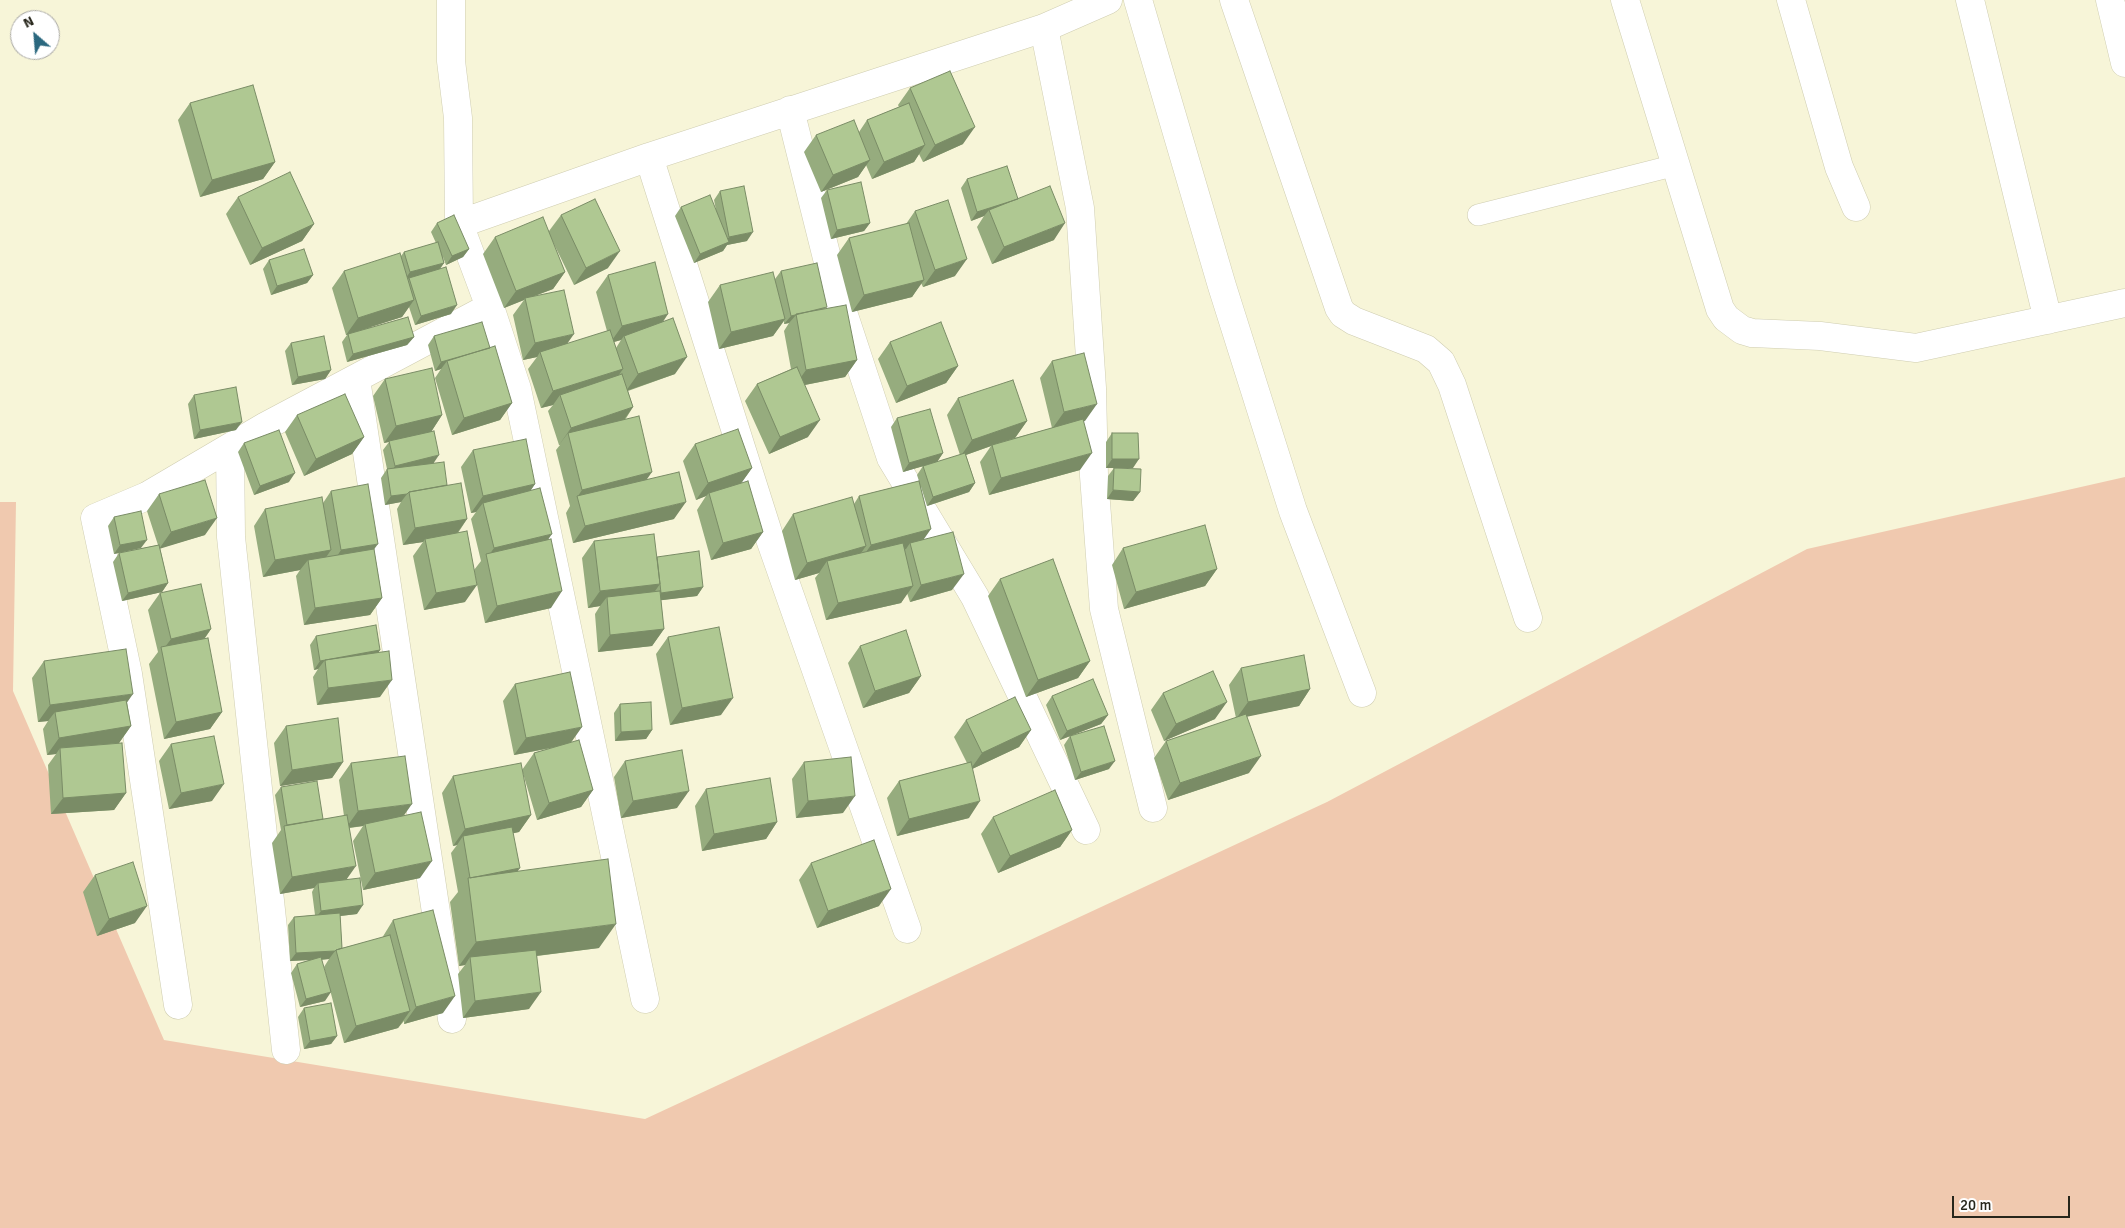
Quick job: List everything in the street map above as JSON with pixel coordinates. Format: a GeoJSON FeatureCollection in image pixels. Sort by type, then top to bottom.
{"type":"FeatureCollection","features":[{"type":"Feature","properties":{"kind":"street"},"geometry":{"type":"LineString","coordinates":[[451,0],[451,61],[458,118],[459,224],[490,307],[517,389],[645,998]]}},
{"type":"Feature","properties":{"kind":"street"},"geometry":{"type":"LineString","coordinates":[[459,224],[649,157],[1044,28],[1108,0]]}},
{"type":"Feature","properties":{"kind":"street"},"geometry":{"type":"LineString","coordinates":[[1138,0],[1225,295],[1293,511],[1362,693]]}},
{"type":"Feature","properties":{"kind":"street"},"geometry":{"type":"LineString","coordinates":[[1234,0],[1339,308],[1343,314],[1354,321],[1426,349],[1441,362],[1452,385],[1528,618]]}},
{"type":"Feature","properties":{"kind":"street"},"geometry":{"type":"LineString","coordinates":[[1625,0],[1720,310],[1726,318],[1742,330],[1752,333],[1820,336],[1916,348],[2125,303]]}},
{"type":"Feature","properties":{"kind":"street"},"geometry":{"type":"LineString","coordinates":[[1791,0],[1840,167],[1856,207]]}},
{"type":"Feature","properties":{"kind":"street"},"geometry":{"type":"LineString","coordinates":[[1970,0],[2048,320]]}},
{"type":"Feature","properties":{"kind":"street"},"geometry":{"type":"LineString","coordinates":[[2110,0],[2125,63]]}},
{"type":"Feature","properties":{"kind":"street"},"geometry":{"type":"LineString","coordinates":[[1044,28],[1080,208],[1092,388],[1094,476],[1104,609],[1153,808]]}},
{"type":"Feature","properties":{"kind":"street"},"geometry":{"type":"LineString","coordinates":[[790,110],[833,282],[891,458],[975,597],[1086,830]]}},
{"type":"Feature","properties":{"kind":"street"},"geometry":{"type":"LineString","coordinates":[[649,157],[770,539],[907,929]]}},
{"type":"Feature","properties":{"kind":"street"},"geometry":{"type":"LineString","coordinates":[[178,1005],[128,674],[95,518],[147,496],[266,426],[490,307]]}},
{"type":"Feature","properties":{"kind":"street"},"geometry":{"type":"LineString","coordinates":[[356,379],[452,1019]]}},
{"type":"Feature","properties":{"kind":"street"},"geometry":{"type":"LineString","coordinates":[[230,448],[231,537],[286,1050]]}},
{"type":"Feature","properties":{"kind":"lane"},"geometry":{"type":"LineString","coordinates":[[1478,216],[1676,165]]}},
{"type":"Feature","properties":{"kind":"shaded area"},"geometry":{"type":"Polygon","coordinates":[[[2125,477],[2125,1228],[0,1228],[0,502],[16,502],[13,691],[164,1040],[645,1119],[1327,802],[1807,549],[2125,477]]]}},
{"type":"Feature","properties":{"kind":"building"},"geometry":{"type":"Polygon","coordinates":[[[950,71],[975,127],[935,145],[910,88],[950,71]]]}},
{"type":"Feature","properties":{"kind":"building"},"geometry":{"type":"Polygon","coordinates":[[[253,85],[275,162],[212,180],[190,103],[253,85]]]}},
{"type":"Feature","properties":{"kind":"building"},"geometry":{"type":"Polygon","coordinates":[[[909,103],[925,145],[884,162],[867,120],[909,103]]]}},
{"type":"Feature","properties":{"kind":"building"},"geometry":{"type":"Polygon","coordinates":[[[854,120],[870,160],[833,175],[816,135],[854,120]]]}},
{"type":"Feature","properties":{"kind":"building"},"geometry":{"type":"Polygon","coordinates":[[[1007,166],[1018,199],[977,212],[967,179],[1007,166]]]}},
{"type":"Feature","properties":{"kind":"building"},"geometry":{"type":"Polygon","coordinates":[[[290,172],[314,224],[262,248],[238,197],[290,172]]]}},
{"type":"Feature","properties":{"kind":"building"},"geometry":{"type":"Polygon","coordinates":[[[861,182],[870,223],[837,230],[827,190],[861,182]]]}},
{"type":"Feature","properties":{"kind":"building"},"geometry":{"type":"Polygon","coordinates":[[[744,186],[753,232],[729,237],[720,191],[744,186]]]}},
{"type":"Feature","properties":{"kind":"building"},"geometry":{"type":"Polygon","coordinates":[[[1050,186],[1065,223],[1004,247],[989,210],[1050,186]]]}},
{"type":"Feature","properties":{"kind":"building"},"geometry":{"type":"Polygon","coordinates":[[[710,195],[729,242],[700,254],[681,207],[710,195]]]}},
{"type":"Feature","properties":{"kind":"building"},"geometry":{"type":"Polygon","coordinates":[[[595,199],[620,251],[586,268],[561,215],[595,199]]]}},
{"type":"Feature","properties":{"kind":"building"},"geometry":{"type":"Polygon","coordinates":[[[948,200],[967,259],[935,270],[915,211],[948,200]]]}},
{"type":"Feature","properties":{"kind":"building"},"geometry":{"type":"Polygon","coordinates":[[[454,215],[469,249],[452,256],[437,223],[454,215]]]}},
{"type":"Feature","properties":{"kind":"building"},"geometry":{"type":"Polygon","coordinates":[[[543,217],[565,272],[516,291],[495,237],[543,217]]]}},
{"type":"Feature","properties":{"kind":"building"},"geometry":{"type":"Polygon","coordinates":[[[909,223],[924,280],[864,295],[849,238],[909,223]]]}},
{"type":"Feature","properties":{"kind":"building"},"geometry":{"type":"Polygon","coordinates":[[[438,242],[444,263],[410,272],[404,252],[438,242]]]}},
{"type":"Feature","properties":{"kind":"building"},"geometry":{"type":"Polygon","coordinates":[[[304,249],[313,275],[277,286],[269,260],[304,249]]]}},
{"type":"Feature","properties":{"kind":"building"},"geometry":{"type":"Polygon","coordinates":[[[400,253],[414,300],[358,318],[344,271],[400,253]]]}},
{"type":"Feature","properties":{"kind":"building"},"geometry":{"type":"Polygon","coordinates":[[[655,262],[668,314],[622,326],[608,275],[655,262]]]}},
{"type":"Feature","properties":{"kind":"building"},"geometry":{"type":"Polygon","coordinates":[[[817,263],[827,307],[791,316],[781,271],[817,263]]]}},
{"type":"Feature","properties":{"kind":"building"},"geometry":{"type":"Polygon","coordinates":[[[446,267],[457,305],[421,316],[409,278],[446,267]]]}},
{"type":"Feature","properties":{"kind":"building"},"geometry":{"type":"Polygon","coordinates":[[[773,272],[785,319],[731,332],[720,285],[773,272]]]}},
{"type":"Feature","properties":{"kind":"building"},"geometry":{"type":"Polygon","coordinates":[[[564,290],[574,334],[535,343],[525,298],[564,290]]]}},
{"type":"Feature","properties":{"kind":"building"},"geometry":{"type":"Polygon","coordinates":[[[846,305],[857,360],[806,370],[796,314],[846,305]]]}},
{"type":"Feature","properties":{"kind":"building"},"geometry":{"type":"Polygon","coordinates":[[[408,317],[414,337],[353,354],[348,334],[408,317]]]}},
{"type":"Feature","properties":{"kind":"building"},"geometry":{"type":"Polygon","coordinates":[[[673,318],[687,357],[638,374],[624,336],[673,318]]]}},
{"type":"Feature","properties":{"kind":"building"},"geometry":{"type":"Polygon","coordinates":[[[482,322],[490,348],[441,362],[434,336],[482,322]]]}},
{"type":"Feature","properties":{"kind":"building"},"geometry":{"type":"Polygon","coordinates":[[[941,322],[958,366],[907,386],[890,342],[941,322]]]}},
{"type":"Feature","properties":{"kind":"building"},"geometry":{"type":"Polygon","coordinates":[[[610,330],[623,369],[553,391],[540,352],[610,330]]]}},
{"type":"Feature","properties":{"kind":"building"},"geometry":{"type":"Polygon","coordinates":[[[324,336],[331,370],[298,377],[291,343],[324,336]]]}},
{"type":"Feature","properties":{"kind":"building"},"geometry":{"type":"Polygon","coordinates":[[[495,346],[512,403],[464,418],[447,361],[495,346]]]}},
{"type":"Feature","properties":{"kind":"building"},"geometry":{"type":"Polygon","coordinates":[[[1084,353],[1097,404],[1064,412],[1052,361],[1084,353]]]}},
{"type":"Feature","properties":{"kind":"building"},"geometry":{"type":"Polygon","coordinates":[[[797,367],[820,420],[780,437],[757,384],[797,367]]]}},
{"type":"Feature","properties":{"kind":"building"},"geometry":{"type":"Polygon","coordinates":[[[432,368],[442,415],[396,426],[385,379],[432,368]]]}},
{"type":"Feature","properties":{"kind":"building"},"geometry":{"type":"Polygon","coordinates":[[[622,374],[633,407],[571,428],[560,395],[622,374]]]}},
{"type":"Feature","properties":{"kind":"building"},"geometry":{"type":"Polygon","coordinates":[[[1013,380],[1027,421],[972,440],[958,398],[1013,380]]]}},
{"type":"Feature","properties":{"kind":"building"},"geometry":{"type":"Polygon","coordinates":[[[236,387],[242,422],[200,430],[194,395],[236,387]]]}},
{"type":"Feature","properties":{"kind":"building"},"geometry":{"type":"Polygon","coordinates":[[[345,394],[364,437],[316,459],[297,415],[345,394]]]}},
{"type":"Feature","properties":{"kind":"building"},"geometry":{"type":"Polygon","coordinates":[[[930,409],[943,453],[909,463],[897,418],[930,409]]]}},
{"type":"Feature","properties":{"kind":"building"},"geometry":{"type":"Polygon","coordinates":[[[639,416],[652,472],[582,490],[568,433],[639,416]]]}},
{"type":"Feature","properties":{"kind":"building"},"geometry":{"type":"Polygon","coordinates":[[[1083,419],[1092,453],[1001,478],[992,445],[1083,419]]]}},
{"type":"Feature","properties":{"kind":"building"},"geometry":{"type":"Polygon","coordinates":[[[738,429],[752,468],[708,483],[695,444],[738,429]]]}},
{"type":"Feature","properties":{"kind":"building"},"geometry":{"type":"Polygon","coordinates":[[[279,430],[295,473],[260,486],[244,443],[279,430]]]}},
{"type":"Feature","properties":{"kind":"building"},"geometry":{"type":"Polygon","coordinates":[[[434,431],[439,455],[395,466],[389,441],[434,431]]]}},
{"type":"Feature","properties":{"kind":"building"},"geometry":{"type":"Polygon","coordinates":[[[1112,433],[1138,433],[1139,459],[1112,459],[1112,433]]]}},
{"type":"Feature","properties":{"kind":"building"},"geometry":{"type":"Polygon","coordinates":[[[526,439],[535,484],[483,496],[473,450],[526,439]]]}},
{"type":"Feature","properties":{"kind":"building"},"geometry":{"type":"Polygon","coordinates":[[[965,453],[975,483],[933,497],[923,466],[965,453]]]}},
{"type":"Feature","properties":{"kind":"building"},"geometry":{"type":"Polygon","coordinates":[[[444,462],[447,485],[391,496],[387,469],[444,462]]]}},
{"type":"Feature","properties":{"kind":"building"},"geometry":{"type":"Polygon","coordinates":[[[1114,468],[1141,469],[1140,492],[1113,490],[1114,468]]]}},
{"type":"Feature","properties":{"kind":"building"},"geometry":{"type":"Polygon","coordinates":[[[679,472],[686,502],[585,526],[577,496],[679,472]]]}},
{"type":"Feature","properties":{"kind":"building"},"geometry":{"type":"Polygon","coordinates":[[[205,480],[217,518],[171,532],[159,494],[205,480]]]}},
{"type":"Feature","properties":{"kind":"building"},"geometry":{"type":"Polygon","coordinates":[[[748,481],[763,532],[723,543],[709,493],[748,481]]]}},
{"type":"Feature","properties":{"kind":"building"},"geometry":{"type":"Polygon","coordinates":[[[919,481],[931,529],[871,545],[859,496],[919,481]]]}},
{"type":"Feature","properties":{"kind":"building"},"geometry":{"type":"Polygon","coordinates":[[[461,483],[467,519],[415,528],[409,492],[461,483]]]}},
{"type":"Feature","properties":{"kind":"building"},"geometry":{"type":"Polygon","coordinates":[[[368,484],[378,544],[341,550],[331,491],[368,484]]]}},
{"type":"Feature","properties":{"kind":"building"},"geometry":{"type":"Polygon","coordinates":[[[540,488],[552,534],[494,548],[483,503],[540,488]]]}},
{"type":"Feature","properties":{"kind":"building"},"geometry":{"type":"Polygon","coordinates":[[[322,497],[331,550],[275,560],[265,509],[322,497]]]}},
{"type":"Feature","properties":{"kind":"building"},"geometry":{"type":"Polygon","coordinates":[[[852,497],[866,546],[807,563],[793,514],[852,497]]]}},
{"type":"Feature","properties":{"kind":"building"},"geometry":{"type":"Polygon","coordinates":[[[141,511],[147,540],[120,545],[114,517],[141,511]]]}},
{"type":"Feature","properties":{"kind":"building"},"geometry":{"type":"Polygon","coordinates":[[[1205,525],[1217,569],[1136,592],[1123,548],[1205,525]]]}},
{"type":"Feature","properties":{"kind":"building"},"geometry":{"type":"Polygon","coordinates":[[[467,531],[477,585],[436,593],[425,539],[467,531]]]}},
{"type":"Feature","properties":{"kind":"building"},"geometry":{"type":"Polygon","coordinates":[[[953,532],[964,574],[921,585],[910,543],[953,532]]]}},
{"type":"Feature","properties":{"kind":"building"},"geometry":{"type":"Polygon","coordinates":[[[654,534],[660,584],[600,591],[594,541],[654,534]]]}},
{"type":"Feature","properties":{"kind":"building"},"geometry":{"type":"Polygon","coordinates":[[[551,539],[562,591],[497,606],[486,554],[551,539]]]}},
{"type":"Feature","properties":{"kind":"building"},"geometry":{"type":"Polygon","coordinates":[[[903,543],[913,586],[838,603],[827,561],[903,543]]]}},
{"type":"Feature","properties":{"kind":"building"},"geometry":{"type":"Polygon","coordinates":[[[159,545],[168,583],[128,593],[119,553],[159,545]]]}},
{"type":"Feature","properties":{"kind":"building"},"geometry":{"type":"Polygon","coordinates":[[[374,549],[382,598],[315,608],[308,560],[374,549]]]}},
{"type":"Feature","properties":{"kind":"building"},"geometry":{"type":"Polygon","coordinates":[[[699,551],[703,587],[661,593],[657,557],[699,551]]]}},
{"type":"Feature","properties":{"kind":"building"},"geometry":{"type":"Polygon","coordinates":[[[1053,559],[1090,661],[1038,680],[1000,579],[1053,559]]]}},
{"type":"Feature","properties":{"kind":"building"},"geometry":{"type":"Polygon","coordinates":[[[201,584],[211,629],[171,639],[160,593],[201,584]]]}},
{"type":"Feature","properties":{"kind":"building"},"geometry":{"type":"Polygon","coordinates":[[[660,591],[664,629],[610,635],[607,597],[660,591]]]}},
{"type":"Feature","properties":{"kind":"building"},"geometry":{"type":"Polygon","coordinates":[[[376,625],[380,650],[320,661],[316,636],[376,625]]]}},
{"type":"Feature","properties":{"kind":"building"},"geometry":{"type":"Polygon","coordinates":[[[719,627],[733,698],[682,708],[668,637],[719,627]]]}},
{"type":"Feature","properties":{"kind":"building"},"geometry":{"type":"Polygon","coordinates":[[[906,630],[921,676],[875,691],[860,646],[906,630]]]}},
{"type":"Feature","properties":{"kind":"building"},"geometry":{"type":"Polygon","coordinates":[[[208,638],[222,712],[176,722],[161,647],[208,638]]]}},
{"type":"Feature","properties":{"kind":"building"},"geometry":{"type":"Polygon","coordinates":[[[126,649],[133,694],[50,705],[44,661],[126,649]]]}},
{"type":"Feature","properties":{"kind":"building"},"geometry":{"type":"Polygon","coordinates":[[[389,651],[392,680],[328,688],[325,660],[389,651]]]}},
{"type":"Feature","properties":{"kind":"building"},"geometry":{"type":"Polygon","coordinates":[[[1304,655],[1310,689],[1248,702],[1241,668],[1304,655]]]}},
{"type":"Feature","properties":{"kind":"building"},"geometry":{"type":"Polygon","coordinates":[[[1213,671],[1227,702],[1176,724],[1163,693],[1213,671]]]}},
{"type":"Feature","properties":{"kind":"building"},"geometry":{"type":"Polygon","coordinates":[[[570,672],[582,727],[526,738],[515,684],[570,672]]]}},
{"type":"Feature","properties":{"kind":"building"},"geometry":{"type":"Polygon","coordinates":[[[1093,679],[1108,715],[1067,731],[1052,696],[1093,679]]]}},
{"type":"Feature","properties":{"kind":"building"},"geometry":{"type":"Polygon","coordinates":[[[1015,697],[1031,730],[982,753],[966,720],[1015,697]]]}},
{"type":"Feature","properties":{"kind":"building"},"geometry":{"type":"Polygon","coordinates":[[[126,700],[131,726],[59,738],[55,712],[126,700]]]}},
{"type":"Feature","properties":{"kind":"building"},"geometry":{"type":"Polygon","coordinates":[[[651,702],[652,730],[621,732],[620,704],[651,702]]]}},
{"type":"Feature","properties":{"kind":"building"},"geometry":{"type":"Polygon","coordinates":[[[1246,714],[1261,756],[1180,783],[1166,741],[1246,714]]]}},
{"type":"Feature","properties":{"kind":"building"},"geometry":{"type":"Polygon","coordinates":[[[338,718],[343,762],[292,770],[286,726],[338,718]]]}},
{"type":"Feature","properties":{"kind":"building"},"geometry":{"type":"Polygon","coordinates":[[[1104,726],[1115,761],[1081,772],[1070,736],[1104,726]]]}},
{"type":"Feature","properties":{"kind":"building"},"geometry":{"type":"Polygon","coordinates":[[[214,736],[224,784],[181,793],[171,744],[214,736]]]}},
{"type":"Feature","properties":{"kind":"building"},"geometry":{"type":"Polygon","coordinates":[[[579,740],[593,790],[549,803],[534,753],[579,740]]]}},
{"type":"Feature","properties":{"kind":"building"},"geometry":{"type":"Polygon","coordinates":[[[122,743],[126,793],[63,798],[60,748],[122,743]]]}},
{"type":"Feature","properties":{"kind":"building"},"geometry":{"type":"Polygon","coordinates":[[[682,750],[689,791],[633,801],[625,761],[682,750]]]}},
{"type":"Feature","properties":{"kind":"building"},"geometry":{"type":"Polygon","coordinates":[[[405,756],[412,804],[358,811],[351,763],[405,756]]]}},
{"type":"Feature","properties":{"kind":"building"},"geometry":{"type":"Polygon","coordinates":[[[851,757],[855,796],[808,801],[804,762],[851,757]]]}},
{"type":"Feature","properties":{"kind":"building"},"geometry":{"type":"Polygon","coordinates":[[[971,762],[980,801],[909,819],[899,781],[971,762]]]}},
{"type":"Feature","properties":{"kind":"building"},"geometry":{"type":"Polygon","coordinates":[[[521,763],[531,815],[465,829],[453,776],[521,763]]]}},
{"type":"Feature","properties":{"kind":"building"},"geometry":{"type":"Polygon","coordinates":[[[770,778],[777,822],[714,834],[706,789],[770,778]]]}},
{"type":"Feature","properties":{"kind":"building"},"geometry":{"type":"Polygon","coordinates":[[[317,781],[323,819],[287,825],[281,787],[317,781]]]}},
{"type":"Feature","properties":{"kind":"building"},"geometry":{"type":"Polygon","coordinates":[[[1055,790],[1072,830],[1010,856],[993,817],[1055,790]]]}},
{"type":"Feature","properties":{"kind":"building"},"geometry":{"type":"Polygon","coordinates":[[[421,812],[432,861],[375,873],[365,824],[421,812]]]}},
{"type":"Feature","properties":{"kind":"building"},"geometry":{"type":"Polygon","coordinates":[[[347,815],[356,866],[292,877],[284,826],[347,815]]]}},
{"type":"Feature","properties":{"kind":"building"},"geometry":{"type":"Polygon","coordinates":[[[512,827],[520,868],[470,878],[463,836],[512,827]]]}},
{"type":"Feature","properties":{"kind":"building"},"geometry":{"type":"Polygon","coordinates":[[[874,840],[891,889],[828,911],[811,863],[874,840]]]}},
{"type":"Feature","properties":{"kind":"building"},"geometry":{"type":"Polygon","coordinates":[[[608,859],[616,924],[476,942],[468,878],[608,859]]]}},
{"type":"Feature","properties":{"kind":"building"},"geometry":{"type":"Polygon","coordinates":[[[133,862],[147,906],[109,919],[95,875],[133,862]]]}},
{"type":"Feature","properties":{"kind":"building"},"geometry":{"type":"Polygon","coordinates":[[[360,878],[363,905],[321,911],[318,883],[360,878]]]}},
{"type":"Feature","properties":{"kind":"building"},"geometry":{"type":"Polygon","coordinates":[[[433,910],[455,996],[416,1007],[393,920],[433,910]]]}},
{"type":"Feature","properties":{"kind":"building"},"geometry":{"type":"Polygon","coordinates":[[[340,913],[342,948],[335,951],[296,953],[294,917],[340,913]]]}},
{"type":"Feature","properties":{"kind":"building"},"geometry":{"type":"Polygon","coordinates":[[[390,935],[410,1011],[356,1026],[336,950],[390,935]]]}},
{"type":"Feature","properties":{"kind":"building"},"geometry":{"type":"Polygon","coordinates":[[[536,950],[541,992],[475,1001],[470,957],[536,950]]]}},
{"type":"Feature","properties":{"kind":"building"},"geometry":{"type":"Polygon","coordinates":[[[321,957],[331,992],[306,999],[297,964],[321,957]]]}},
{"type":"Feature","properties":{"kind":"building"},"geometry":{"type":"Polygon","coordinates":[[[331,1003],[337,1036],[310,1041],[304,1008],[331,1003]]]}}]}
